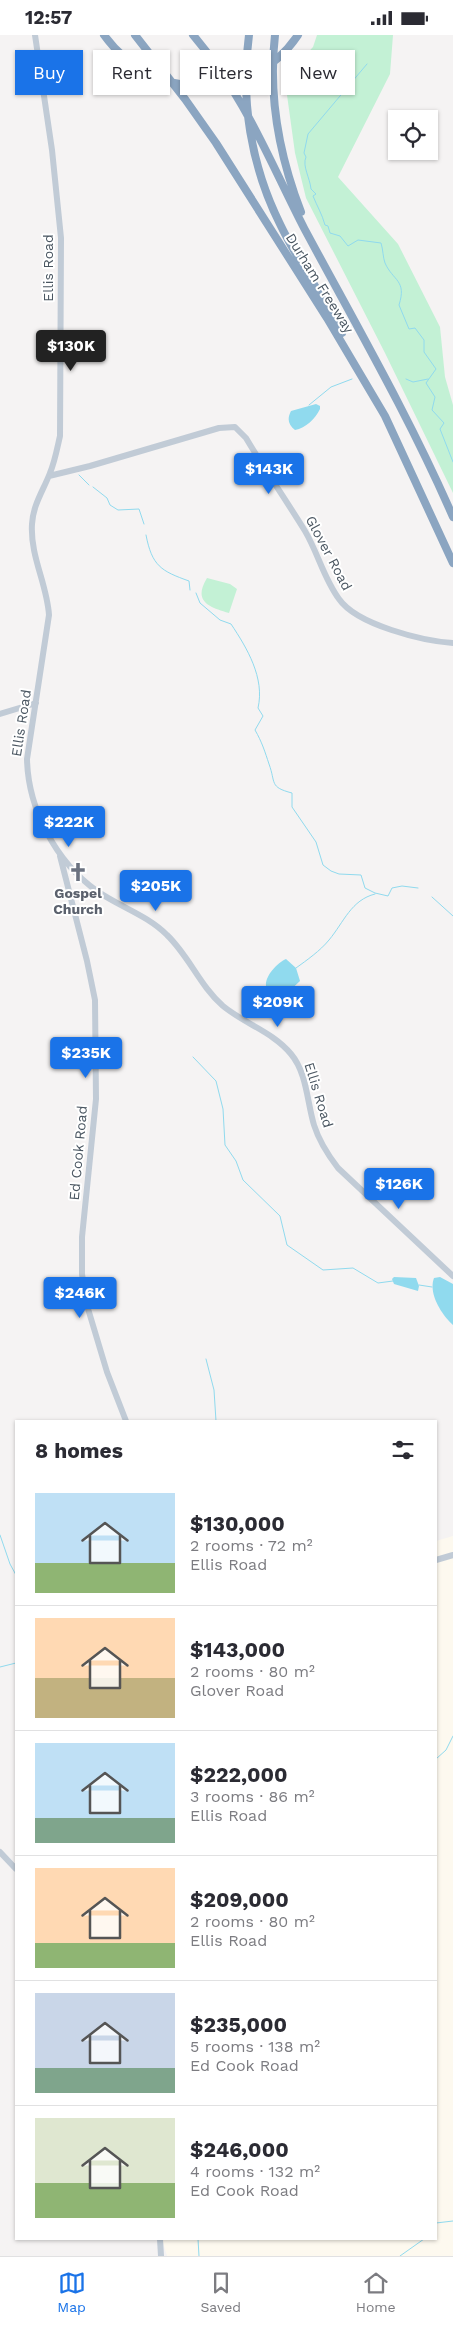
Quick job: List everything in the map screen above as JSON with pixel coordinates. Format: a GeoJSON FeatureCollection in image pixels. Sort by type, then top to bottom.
{"type":"FeatureCollection","features":[{"type":"Feature","properties":{"kind":"highway"},"geometry":{"type":"LineString","coordinates":[[104,35],[126,59],[156,78],[197,87],[238,81],[260,71],[273,62],[298,35]]}},
{"type":"Feature","properties":{"kind":"highway","name":"Durham Freeway"},"geometry":{"type":"LineString","coordinates":[[135,35],[185,99],[216,143],[309,287],[385,416],[453,563]]}},
{"type":"Feature","properties":{"kind":"highway","name":"Durham Freeway"},"geometry":{"type":"LineString","coordinates":[[192,35],[223,74],[243,104],[316,249],[401,408],[453,517]]}},
{"type":"Feature","properties":{"kind":"highway"},"geometry":{"type":"LineString","coordinates":[[249,35],[246,99],[251,136],[260,175],[274,213],[336,323],[385,416]]}},
{"type":"Feature","properties":{"kind":"highway"},"geometry":{"type":"LineString","coordinates":[[275,35],[273,84],[278,135],[288,175],[316,249]]}},
{"type":"Feature","properties":{"kind":"main road","name":"Ellis Road"},"geometry":{"type":"LineString","coordinates":[[35,35],[52,150],[62,238],[60,436],[56,458],[38,497],[32,526],[34,550],[48,603],[49,615],[28,746],[28,782],[33,804],[60,855],[75,872],[97,891],[150,921],[162,931],[184,956],[206,989],[224,1007],[278,1041],[292,1055],[304,1081],[318,1136],[327,1154],[338,1168],[453,1276]]}},
{"type":"Feature","properties":{"kind":"main road","name":"Glover Road"},"geometry":{"type":"LineString","coordinates":[[49,476],[90,466],[219,428],[235,427],[246,438],[304,530],[331,585],[344,606],[355,613],[406,636],[425,641],[453,643]]}},
{"type":"Feature","properties":{"kind":"main road"},"geometry":{"type":"LineString","coordinates":[[0,714],[36,703]]}},
{"type":"Feature","properties":{"kind":"main road","name":"Ed Cook Road"},"geometry":{"type":"LineString","coordinates":[[60,855],[87,961],[95,1006],[96,1099],[82,1237],[82,1274],[86,1302],[107,1373],[126,1420]]}},
{"type":"Feature","properties":{"kind":"main road"},"geometry":{"type":"LineString","coordinates":[[437,1560],[453,1555]]}},
{"type":"Feature","properties":{"kind":"main road"},"geometry":{"type":"LineString","coordinates":[[0,1852],[15,1868]]}},
{"type":"Feature","properties":{"kind":"main road"},"geometry":{"type":"LineString","coordinates":[[160,2240],[161,2256]]}},
{"type":"Feature","properties":{"kind":"shaded area"},"geometry":{"type":"Polygon","coordinates":[[[453,1536],[453,2256],[167,2256],[162,2240],[437,2240],[437,1541],[453,1536]]]}},
{"type":"Feature","properties":{"kind":"green space"},"geometry":{"type":"Polygon","coordinates":[[[317,35],[393,35],[390,74],[338,177],[398,244],[440,327],[445,377],[453,405],[453,493],[385,353],[306,198],[295,153],[287,95],[355,95],[355,50],[310,50],[317,35]]]}},
{"type":"Feature","properties":{"kind":"green space"},"geometry":{"type":"Polygon","coordinates":[[[207,578],[230,584],[237,589],[229,613],[209,605],[202,598],[203,586],[207,578]]]}},
{"type":"Feature","properties":{"kind":"water"},"geometry":{"type":"Polygon","coordinates":[[[316,404],[320,406],[320,409],[316,416],[310,423],[295,430],[289,421],[291,411],[316,404]]]}},
{"type":"Feature","properties":{"kind":"water"},"geometry":{"type":"Polygon","coordinates":[[[286,959],[296,968],[300,981],[284,996],[277,998],[270,993],[266,982],[272,970],[286,959]]]}},
{"type":"Feature","properties":{"kind":"water"},"geometry":{"type":"Polygon","coordinates":[[[394,1277],[416,1278],[419,1286],[418,1291],[394,1284],[392,1279],[394,1277]]]}},
{"type":"Feature","properties":{"kind":"water"},"geometry":{"type":"Polygon","coordinates":[[[440,1277],[453,1284],[453,1325],[445,1316],[434,1297],[434,1278],[440,1277]]]}},
{"type":"Feature","properties":{"kind":"waterway"},"geometry":{"type":"LineString","coordinates":[[367,64],[308,134],[304,153],[306,168],[311,189],[316,194],[313,196],[330,233],[340,236],[348,246],[358,240],[381,243],[385,263],[400,285],[401,297],[399,305],[409,329],[415,328],[424,340],[424,352],[436,369],[426,383],[435,397],[432,410],[444,423],[440,429],[453,462]]}},
{"type":"Feature","properties":{"kind":"waterway"},"geometry":{"type":"LineString","coordinates":[[309,405],[331,387],[352,379]]}},
{"type":"Feature","properties":{"kind":"waterway"},"geometry":{"type":"LineString","coordinates":[[406,379],[413,382],[428,379]]}},
{"type":"Feature","properties":{"kind":"waterway"},"geometry":{"type":"LineString","coordinates":[[79,475],[89,485]]}},
{"type":"Feature","properties":{"kind":"waterway"},"geometry":{"type":"LineString","coordinates":[[93,487],[107,498],[110,505],[118,510],[139,509],[144,524]]}},
{"type":"Feature","properties":{"kind":"waterway"},"geometry":{"type":"LineString","coordinates":[[146,535],[155,561],[171,574],[189,581],[190,590]]}},
{"type":"Feature","properties":{"kind":"waterway"},"geometry":{"type":"LineString","coordinates":[[196,593],[200,603],[220,620],[231,624],[248,653],[257,675],[260,697],[258,708],[263,716],[255,730],[265,751],[274,783],[280,789],[292,793],[292,807],[316,842],[323,865],[339,874],[361,875],[365,888],[375,893],[388,896],[392,888],[402,886],[418,888]]}},
{"type":"Feature","properties":{"kind":"waterway"},"geometry":{"type":"LineString","coordinates":[[296,968],[325,944],[354,906],[375,894]]}},
{"type":"Feature","properties":{"kind":"waterway"},"geometry":{"type":"LineString","coordinates":[[432,897],[453,916]]}},
{"type":"Feature","properties":{"kind":"waterway"},"geometry":{"type":"LineString","coordinates":[[193,1057],[216,1081],[223,1109],[225,1145],[236,1161],[243,1180],[280,1216],[287,1245],[323,1270],[353,1268],[378,1283],[393,1281]]}},
{"type":"Feature","properties":{"kind":"waterway"},"geometry":{"type":"LineString","coordinates":[[419,1285],[432,1287]]}},
{"type":"Feature","properties":{"kind":"waterway"},"geometry":{"type":"LineString","coordinates":[[206,1359],[214,1390],[216,1420]]}},
{"type":"Feature","properties":{"kind":"waterway"},"geometry":{"type":"LineString","coordinates":[[0,1535],[15,1573]]}},
{"type":"Feature","properties":{"kind":"waterway"},"geometry":{"type":"LineString","coordinates":[[0,1667],[15,1663]]}},
{"type":"Feature","properties":{"kind":"waterway"},"geometry":{"type":"LineString","coordinates":[[437,1758],[446,1750],[453,1736]]}},
{"type":"Feature","properties":{"kind":"waterway"},"geometry":{"type":"LineString","coordinates":[[437,2223],[453,2221]]}},
{"type":"Feature","properties":{"kind":"waterway"},"geometry":{"type":"LineString","coordinates":[[198,2240],[199,2256]]}},
{"type":"Feature","properties":{"kind":"waterway"},"geometry":{"type":"LineString","coordinates":[[400,2256],[423,2240]]}},
{"type":"Feature","properties":{"kind":"place","name":"Gospel Church"},"geometry":{"type":"Point","coordinates":[78,872]}}]}
